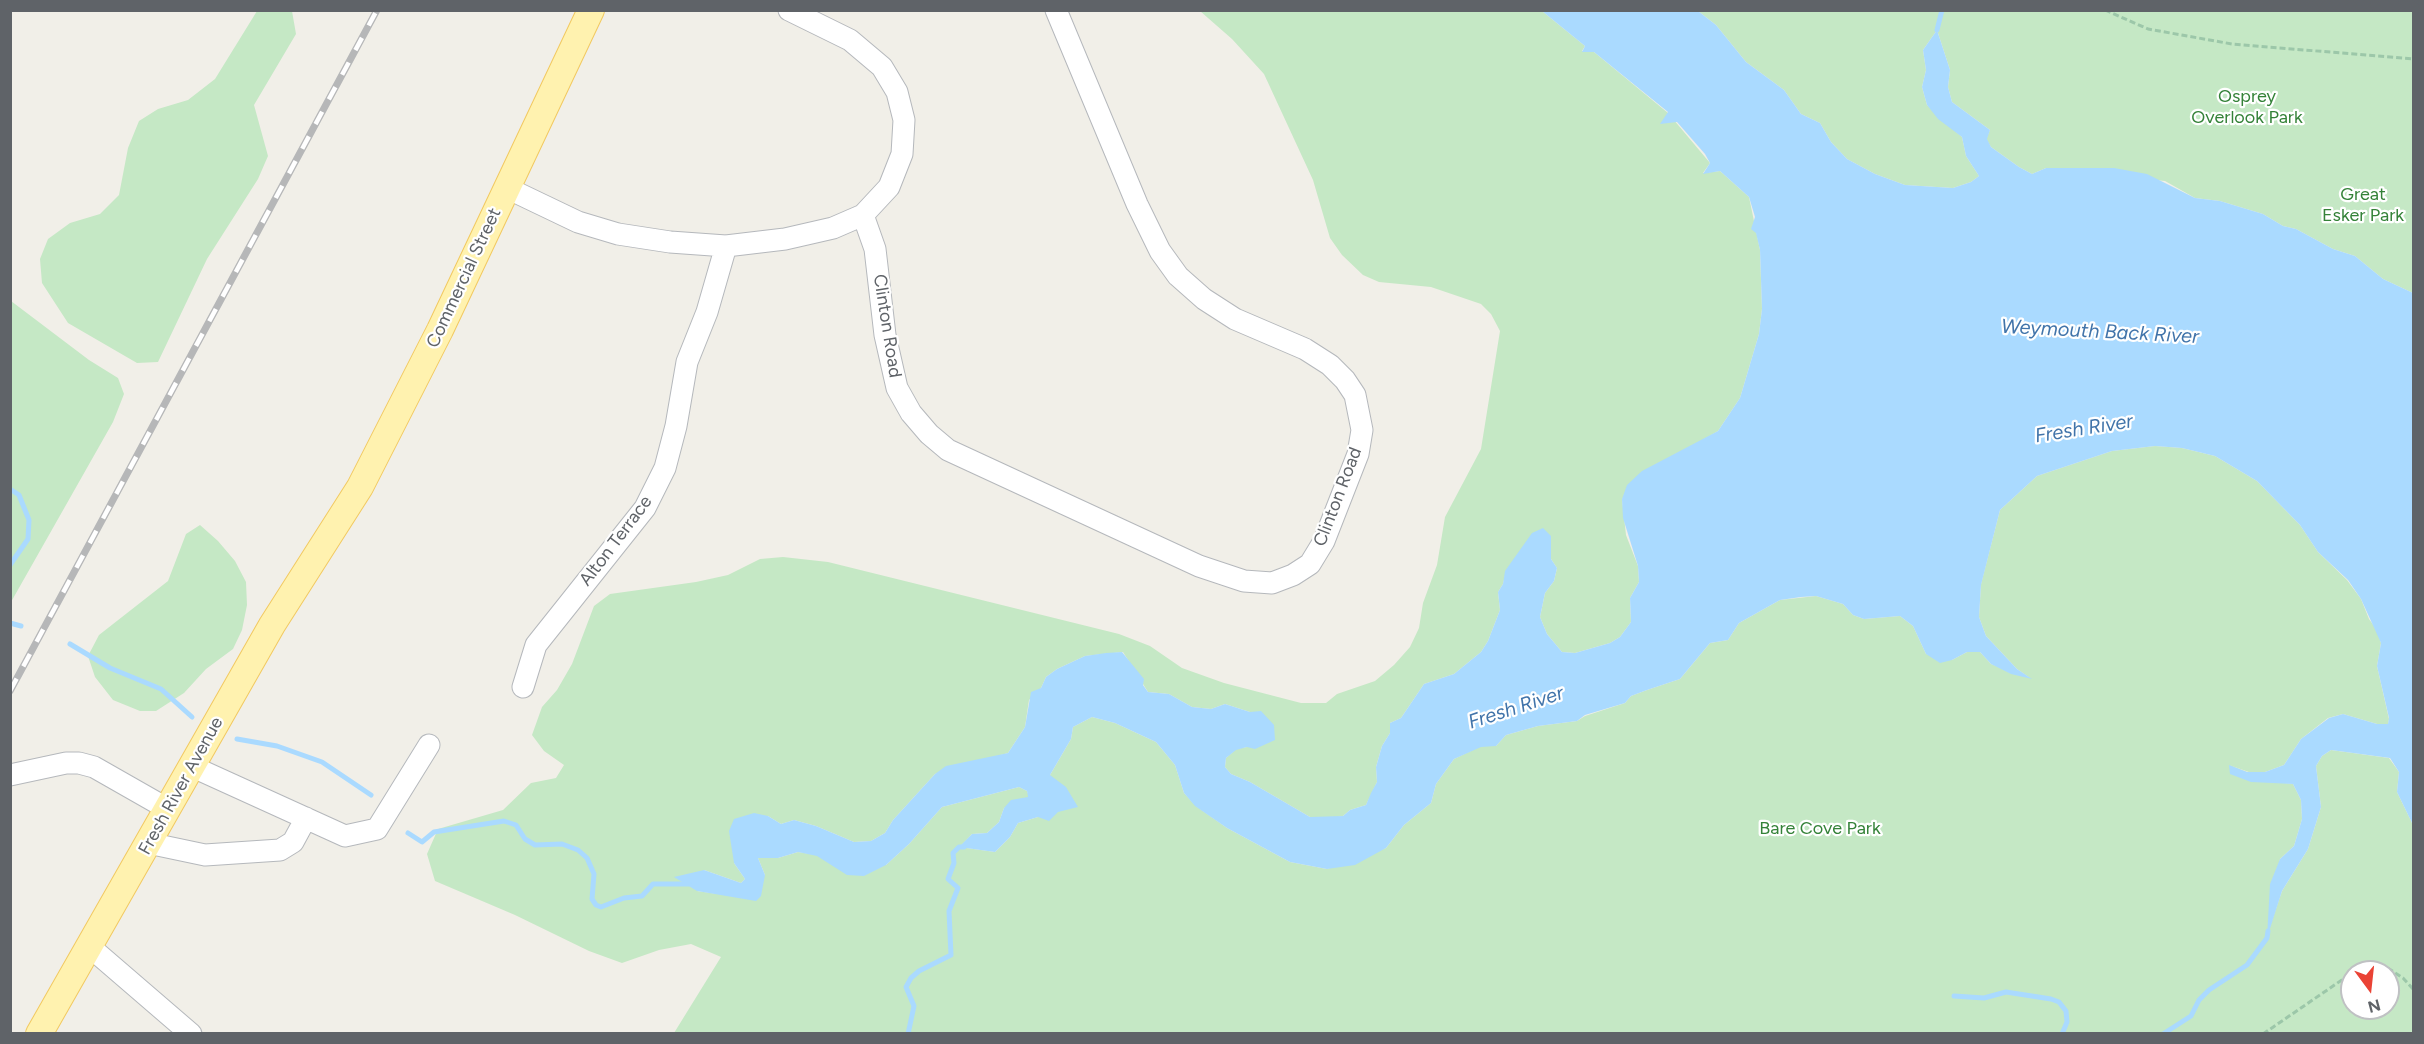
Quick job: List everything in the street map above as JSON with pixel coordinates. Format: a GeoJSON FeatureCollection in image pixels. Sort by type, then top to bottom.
{"type":"FeatureCollection","features":[{"type":"Feature","properties":{"kind":"main road","name":"Commercial Street"},"geometry":{"type":"LineString","coordinates":[[326,540],[360,487],[399,416],[591,10]]}},
{"type":"Feature","properties":{"kind":"main road","name":"Fresh River Avenue"},"geometry":{"type":"LineString","coordinates":[[39,1034],[90,947],[166,808],[272,626],[326,540]]}},
{"type":"Feature","properties":{"kind":"street"},"geometry":{"type":"LineString","coordinates":[[507,188],[578,222],[618,234],[670,242],[726,246],[833,228],[863,215],[889,187],[902,154],[904,120],[897,92],[882,67],[850,40],[789,10]]}},
{"type":"Feature","properties":{"kind":"street","name":"Clinton Road"},"geometry":{"type":"LineString","coordinates":[[863,215],[875,249],[885,335],[897,388],[911,412],[929,434],[948,450],[1199,566],[1244,581],[1272,583],[1293,575],[1310,564],[1324,541],[1359,454],[1362,430],[1355,395],[1345,380],[1330,365],[1305,349],[1235,319],[1203,299],[1178,276],[1160,251],[1137,204],[1056,10]]}},
{"type":"Feature","properties":{"kind":"street","name":"Alton Terrace"},"geometry":{"type":"LineString","coordinates":[[523,687],[536,645],[645,508],[665,468],[676,426],[687,362],[706,312],[726,246]]}},
{"type":"Feature","properties":{"kind":"street"},"geometry":{"type":"LineString","coordinates":[[191,765],[345,836],[377,829],[429,746]]}},
{"type":"Feature","properties":{"kind":"street"},"geometry":{"type":"LineString","coordinates":[[10,775],[66,763],[79,763],[94,767],[166,808]]}},
{"type":"Feature","properties":{"kind":"street"},"geometry":{"type":"LineString","coordinates":[[148,843],[205,855],[280,850],[293,842],[306,818]]}},
{"type":"Feature","properties":{"kind":"street"},"geometry":{"type":"LineString","coordinates":[[90,947],[191,1034]]}},
{"type":"Feature","properties":{"kind":"path"},"geometry":{"type":"LineString","coordinates":[[2105,10],[2148,29],[2232,44],[2414,59]]}},
{"type":"Feature","properties":{"kind":"path"},"geometry":{"type":"LineString","coordinates":[[2400,976],[2414,990]]}},
{"type":"Feature","properties":{"kind":"path"},"geometry":{"type":"LineString","coordinates":[[2263,1034],[2340,981]]}},
{"type":"Feature","properties":{"kind":"green space"},"geometry":{"type":"Polygon","coordinates":[[[257,11],[292,11],[296,34],[254,105],[268,156],[258,179],[207,259],[158,362],[137,363],[68,323],[42,283],[40,259],[48,239],[70,223],[100,214],[119,195],[128,148],[139,121],[158,109],[188,100],[215,79],[257,11]]]}},
{"type":"Feature","properties":{"kind":"green space","name":"Bare Cove Park"},"geometry":{"type":"Polygon","coordinates":[[[1200,11],[1542,11],[1585,46],[1582,51],[1594,52],[1668,113],[1710,163],[1703,173],[1720,171],[1749,197],[1760,250],[1762,309],[1759,334],[1740,398],[1718,431],[1682,452],[1622,499],[1626,535],[1638,566],[1639,582],[1630,598],[1631,622],[1620,637],[1610,643],[1575,653],[1562,652],[1547,634],[1540,617],[1545,593],[1554,581],[1557,568],[1551,559],[1551,536],[1506,571],[1503,584],[1498,592],[1500,610],[1488,641],[1481,652],[1454,674],[1424,684],[1401,718],[1390,723],[1390,733],[1382,746],[1376,767],[1377,782],[1366,805],[1350,810],[1343,816],[1327,819],[1310,817],[1250,782],[1231,774],[1225,767],[1226,758],[1236,749],[1247,747],[1250,712],[1225,704],[1211,709],[1192,707],[1169,694],[1148,692],[1123,652],[1085,656],[1057,669],[1046,677],[1041,688],[1029,700],[1025,727],[1008,753],[935,774],[893,820],[885,833],[871,841],[854,842],[816,826],[794,820],[781,824],[768,816],[734,863],[745,879],[741,883],[704,870],[697,891],[718,894],[765,875],[758,858],[778,858],[798,852],[817,855],[832,864],[886,865],[909,844],[942,807],[1019,787],[1027,791],[1029,797],[1004,808],[999,822],[987,833],[972,834],[960,847],[995,852],[1010,837],[1018,823],[1038,817],[1050,775],[1071,739],[1073,727],[1092,717],[1115,723],[1156,742],[1175,765],[1184,793],[1196,806],[1227,828],[1290,862],[1327,869],[1386,848],[1404,825],[1431,803],[1436,784],[1454,759],[1481,746],[1496,746],[1506,735],[1538,726],[1577,721],[1585,716],[1625,703],[1631,696],[1680,679],[1710,643],[1728,640],[1739,623],[1780,600],[1816,596],[1843,604],[1853,615],[1864,619],[1900,616],[1913,626],[1926,654],[1952,660],[1967,652],[1980,652],[1991,664],[2030,678],[2017,669],[1986,636],[1979,617],[1981,584],[2000,510],[2037,476],[2112,451],[2155,446],[2182,448],[2215,456],[2257,481],[2300,525],[2318,552],[2347,580],[2361,599],[2369,619],[2377,630],[2381,643],[2377,666],[2389,719],[2388,724],[2377,724],[2343,714],[2328,718],[2301,739],[2284,765],[2265,772],[2249,772],[2277,782],[2293,784],[2301,800],[2302,819],[2294,846],[2280,859],[2267,935],[2282,891],[2308,849],[2321,807],[2316,766],[2322,756],[2331,750],[2389,758],[2399,772],[2397,792],[2413,825],[2413,1033],[674,1033],[721,957],[691,944],[659,950],[622,963],[589,951],[515,915],[435,881],[427,854],[438,829],[503,810],[531,783],[556,778],[564,765],[544,751],[532,735],[542,707],[557,690],[572,664],[594,606],[610,594],[696,582],[728,575],[760,559],[783,557],[828,562],[1119,634],[1150,646],[1182,668],[1224,683],[1301,703],[1326,703],[1337,694],[1375,681],[1394,665],[1410,647],[1419,628],[1423,603],[1437,565],[1445,517],[1481,449],[1500,331],[1491,314],[1481,304],[1431,287],[1379,282],[1363,275],[1342,255],[1330,238],[1313,180],[1264,74],[1232,39],[1200,11]]]}},
{"type":"Feature","properties":{"kind":"green space","name":"Osprey Overlook Park"},"geometry":{"type":"Polygon","coordinates":[[[1698,11],[2413,11],[2413,293],[2383,279],[2355,256],[2333,249],[2263,214],[2220,201],[2195,198],[2165,181],[2046,168],[2032,174],[2019,167],[1991,147],[1986,139],[1990,130],[1952,102],[1948,87],[1950,70],[1937,30],[1923,50],[1926,70],[1922,87],[1927,105],[1962,137],[1966,156],[1979,176],[1971,182],[1953,188],[1905,185],[1875,174],[1847,159],[1831,142],[1820,123],[1801,114],[1784,90],[1746,62],[1716,25],[1698,11]]]}},
{"type":"Feature","properties":{"kind":"green space"},"geometry":{"type":"Polygon","coordinates":[[[11,301],[89,360],[118,378],[124,394],[113,422],[11,602],[11,301]]]}},
{"type":"Feature","properties":{"kind":"green space"},"geometry":{"type":"Polygon","coordinates":[[[200,525],[235,561],[246,582],[247,605],[242,630],[233,649],[206,669],[184,693],[156,711],[140,711],[113,700],[95,677],[88,656],[99,635],[168,581],[186,534],[200,525]]]}},
{"type":"Feature","properties":{"kind":"water","name":"Weymouth Back River"},"geometry":{"type":"Polygon","coordinates":[[[1542,11],[1698,11],[1716,25],[1746,62],[1784,90],[1801,114],[1820,123],[1831,142],[1847,159],[1875,174],[1905,185],[1953,188],[1971,182],[1979,176],[1966,156],[1962,137],[1938,119],[1927,105],[1922,87],[1926,70],[1923,50],[1937,30],[1950,70],[1948,87],[1952,102],[1990,130],[1987,139],[1991,147],[2019,167],[2032,174],[2046,168],[2114,168],[2147,174],[2195,198],[2220,201],[2263,214],[2333,249],[2355,256],[2383,279],[2413,293],[2413,825],[2397,792],[2399,772],[2390,758],[2331,750],[2322,756],[2316,766],[2321,807],[2308,849],[2282,891],[2267,938],[2270,884],[2280,859],[2294,846],[2302,819],[2301,800],[2293,784],[2251,782],[2230,774],[2229,765],[2247,772],[2265,772],[2284,765],[2301,739],[2329,718],[2343,714],[2377,724],[2388,724],[2389,718],[2377,666],[2381,643],[2361,599],[2348,580],[2318,552],[2300,525],[2257,481],[2215,456],[2182,448],[2155,446],[2112,451],[2037,476],[2000,510],[1981,585],[1979,617],[1986,636],[2017,669],[2032,679],[2011,674],[1991,664],[1980,652],[1967,652],[1940,663],[1926,654],[1913,626],[1900,616],[1864,619],[1853,615],[1843,604],[1816,596],[1780,600],[1739,623],[1728,640],[1710,643],[1680,679],[1631,696],[1625,703],[1585,715],[1577,721],[1538,726],[1506,735],[1496,746],[1481,747],[1454,759],[1436,784],[1431,803],[1404,825],[1386,848],[1355,865],[1327,869],[1290,862],[1227,828],[1195,806],[1184,793],[1175,765],[1156,742],[1115,723],[1092,717],[1073,727],[1071,739],[1050,775],[1066,787],[1078,807],[1058,812],[1049,821],[1038,817],[1018,823],[1010,837],[995,852],[959,847],[972,834],[987,833],[999,822],[1004,808],[1011,800],[1028,797],[1027,791],[1019,787],[942,807],[909,844],[886,865],[864,876],[847,875],[817,856],[798,852],[778,858],[758,858],[765,875],[761,896],[756,901],[697,891],[674,877],[704,870],[741,883],[745,879],[734,863],[729,831],[734,819],[754,813],[768,816],[781,824],[794,820],[816,826],[854,842],[871,841],[885,833],[893,820],[935,774],[946,766],[1008,753],[1025,727],[1031,692],[1041,688],[1046,677],[1057,669],[1085,656],[1106,653],[1122,652],[1144,679],[1143,685],[1148,692],[1169,694],[1192,707],[1211,709],[1225,704],[1250,712],[1261,711],[1274,725],[1275,740],[1255,749],[1247,747],[1236,750],[1226,758],[1225,767],[1231,774],[1250,782],[1310,817],[1343,816],[1350,810],[1366,805],[1377,782],[1376,767],[1382,746],[1390,733],[1390,723],[1401,718],[1424,684],[1454,674],[1481,652],[1488,641],[1500,610],[1498,592],[1503,584],[1505,571],[1532,533],[1543,528],[1551,536],[1551,559],[1557,568],[1554,581],[1545,593],[1540,617],[1547,634],[1562,652],[1575,653],[1610,643],[1620,637],[1631,622],[1630,598],[1639,582],[1638,566],[1623,518],[1622,499],[1627,485],[1642,471],[1718,431],[1740,398],[1759,334],[1762,309],[1760,250],[1756,233],[1751,229],[1755,217],[1749,197],[1720,171],[1703,174],[1710,163],[1705,154],[1677,122],[1660,124],[1668,112],[1594,52],[1582,52],[1585,46],[1542,11]]]}},
{"type":"Feature","properties":{"kind":"waterway"},"geometry":{"type":"LineString","coordinates":[[1937,30],[1942,10]]}},
{"type":"Feature","properties":{"kind":"waterway"},"geometry":{"type":"LineString","coordinates":[[10,489],[19,495],[29,520],[28,539],[10,565]]}},
{"type":"Feature","properties":{"kind":"waterway","name":"Fresh River"},"geometry":{"type":"LineString","coordinates":[[10,623],[21,626]]}},
{"type":"Feature","properties":{"kind":"waterway","name":"Fresh River"},"geometry":{"type":"LineString","coordinates":[[70,644],[110,668],[161,689],[192,717]]}},
{"type":"Feature","properties":{"kind":"waterway","name":"Fresh River"},"geometry":{"type":"LineString","coordinates":[[237,739],[277,746],[322,762],[371,795]]}},
{"type":"Feature","properties":{"kind":"waterway","name":"Fresh River"},"geometry":{"type":"LineString","coordinates":[[408,833],[422,842],[434,832],[504,821],[516,825],[525,839],[535,845],[562,844],[578,850],[587,858],[594,874],[592,899],[596,905],[601,907],[624,898],[642,896],[653,884],[689,884]]}},
{"type":"Feature","properties":{"kind":"waterway"},"geometry":{"type":"LineString","coordinates":[[908,1034],[914,1006],[906,987],[919,971],[951,955],[949,911],[958,888],[948,879],[954,863],[953,853],[959,847],[964,847]]}},
{"type":"Feature","properties":{"kind":"waterway"},"geometry":{"type":"LineString","coordinates":[[2163,1034],[2191,1016],[2199,1000],[2209,990],[2247,965],[2267,938],[2268,931]]}},
{"type":"Feature","properties":{"kind":"waterway"},"geometry":{"type":"LineString","coordinates":[[1954,996],[1984,998],[2006,992],[2051,999],[2059,1002],[2066,1011],[2067,1022],[2062,1034]]}},
{"type":"Feature","properties":{"kind":"railway"},"geometry":{"type":"LineString","coordinates":[[10,691],[377,10]]}},
{"type":"Feature","properties":{"kind":"park label","name":"Great Esker Park"},"geometry":{"type":"Point","coordinates":[2363,205]}}]}
